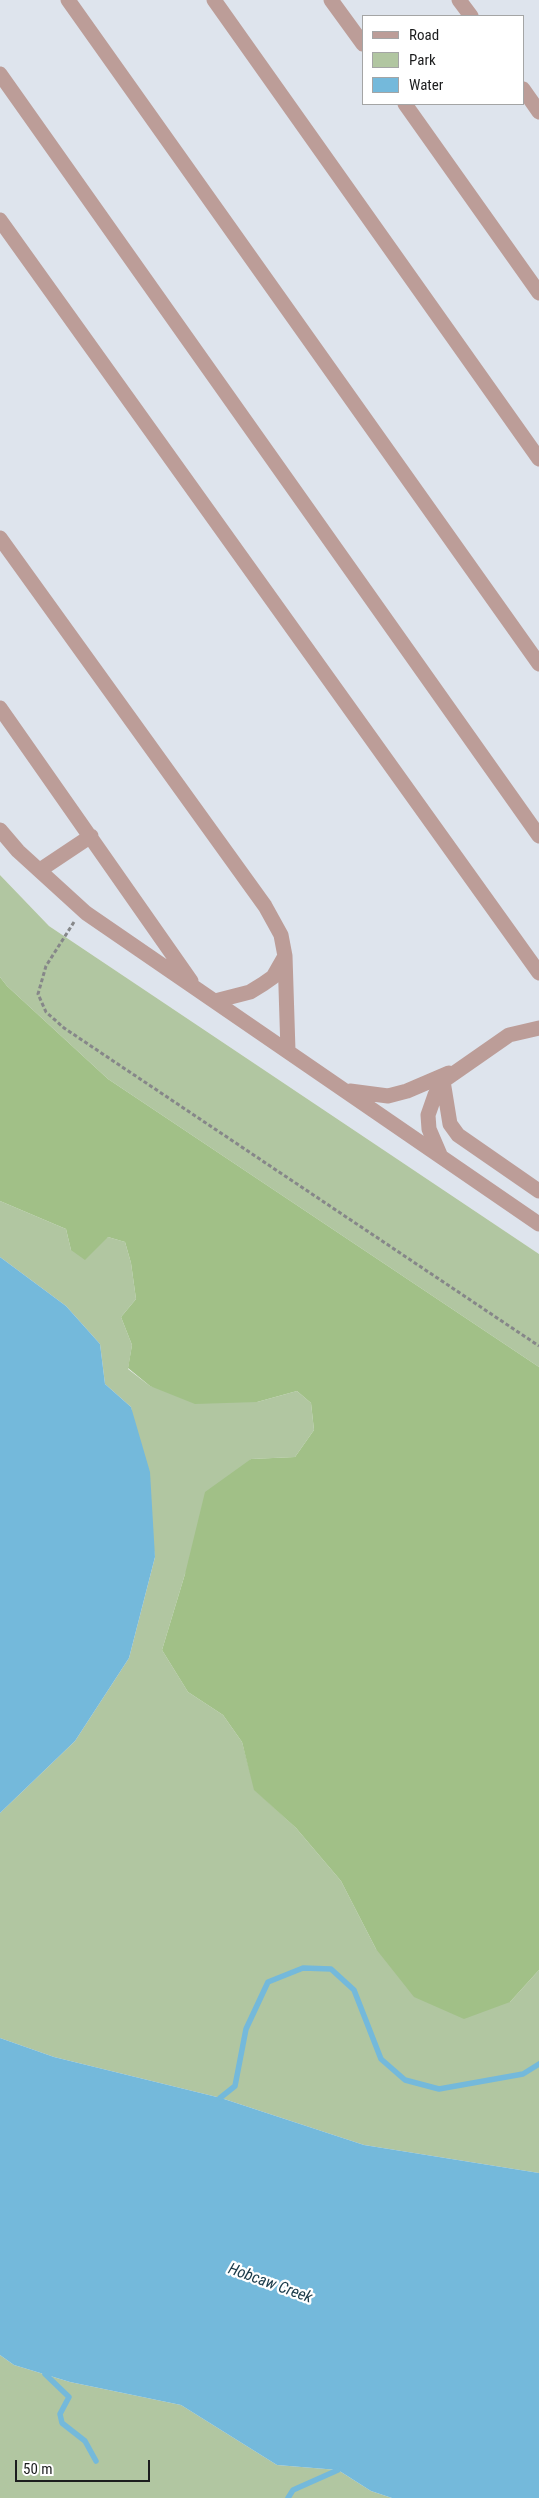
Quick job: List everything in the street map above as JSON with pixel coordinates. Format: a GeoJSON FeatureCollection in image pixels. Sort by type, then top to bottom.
{"type":"FeatureCollection","features":[{"type":"Feature","properties":{"kind":"street"},"geometry":{"type":"LineString","coordinates":[[68,0],[539,664]]}},
{"type":"Feature","properties":{"kind":"street"},"geometry":{"type":"LineString","coordinates":[[214,0],[539,460]]}},
{"type":"Feature","properties":{"kind":"street"},"geometry":{"type":"LineString","coordinates":[[332,0],[362,43]]}},
{"type":"Feature","properties":{"kind":"street"},"geometry":{"type":"LineString","coordinates":[[459,0],[470,15]]}},
{"type":"Feature","properties":{"kind":"street"},"geometry":{"type":"LineString","coordinates":[[0,74],[539,836]]}},
{"type":"Feature","properties":{"kind":"street"},"geometry":{"type":"LineString","coordinates":[[524,90],[539,112]]}},
{"type":"Feature","properties":{"kind":"street"},"geometry":{"type":"LineString","coordinates":[[406,105],[539,293]]}},
{"type":"Feature","properties":{"kind":"street"},"geometry":{"type":"LineString","coordinates":[[0,220],[539,973]]}},
{"type":"Feature","properties":{"kind":"street"},"geometry":{"type":"LineString","coordinates":[[0,538],[265,906],[281,935],[286,956],[288,1051]]}},
{"type":"Feature","properties":{"kind":"street"},"geometry":{"type":"LineString","coordinates":[[0,708],[196,988]]}},
{"type":"Feature","properties":{"kind":"street"},"geometry":{"type":"LineString","coordinates":[[0,830],[82,909],[539,1224]]}},
{"type":"Feature","properties":{"kind":"street"},"geometry":{"type":"LineString","coordinates":[[40,870],[90,836]]}},
{"type":"Feature","properties":{"kind":"street"},"geometry":{"type":"LineString","coordinates":[[215,1001],[244,995],[263,984],[273,977],[286,956]]}},
{"type":"Feature","properties":{"kind":"street"},"geometry":{"type":"LineString","coordinates":[[442,1157],[429,1129],[428,1115],[434,1095],[443,1081],[508,1035],[539,1028]]}},
{"type":"Feature","properties":{"kind":"street"},"geometry":{"type":"LineString","coordinates":[[344,1090],[388,1096],[407,1091],[464,1066]]}},
{"type":"Feature","properties":{"kind":"street"},"geometry":{"type":"LineString","coordinates":[[443,1081],[450,1124],[458,1135],[539,1191]]}},
{"type":"Feature","properties":{"kind":"path"},"geometry":{"type":"LineString","coordinates":[[82,909],[46,966],[38,994],[46,1012],[64,1028],[539,1346]]}},
{"type":"Feature","properties":{"kind":"shaded area"},"geometry":{"type":"Polygon","coordinates":[[[0,0],[539,0],[539,1254],[49,926],[0,875],[0,0]]]}},
{"type":"Feature","properties":{"kind":"green space"},"geometry":{"type":"Polygon","coordinates":[[[0,875],[49,926],[539,1254],[539,1367],[108,1079],[7,986],[0,977],[0,875]]]}},
{"type":"Feature","properties":{"kind":"green space"},"geometry":{"type":"Polygon","coordinates":[[[0,977],[7,986],[108,1079],[539,1367],[539,1970],[510,2002],[464,2019],[414,1997],[376,1949],[341,1881],[296,1828],[254,1790],[242,1742],[223,1715],[188,1692],[162,1650],[185,1574],[205,1492],[251,1459],[295,1457],[314,1430],[311,1403],[297,1391],[257,1402],[195,1404],[150,1386],[128,1368],[132,1345],[121,1317],[136,1299],[131,1263],[125,1242],[108,1237],[85,1260],[71,1250],[66,1229],[0,1201],[0,977]]]}},
{"type":"Feature","properties":{"kind":"green space"},"geometry":{"type":"Polygon","coordinates":[[[0,1201],[66,1229],[71,1250],[108,1237],[125,1242],[131,1263],[136,1299],[121,1317],[132,1345],[128,1369],[150,1386],[257,1402],[297,1391],[311,1403],[314,1430],[295,1457],[251,1459],[185,1574],[162,1650],[188,1692],[223,1715],[242,1742],[255,1790],[296,1828],[341,1881],[376,1949],[510,2002],[539,1970],[539,2173],[364,2145],[221,2098],[54,2057],[0,2038],[0,1813],[75,1741],[129,1658],[155,1557],[131,1407],[105,1384],[100,1344],[66,1306],[0,1257],[0,1201]]]}},
{"type":"Feature","properties":{"kind":"green space"},"geometry":{"type":"Polygon","coordinates":[[[0,2355],[14,2365],[70,2382],[181,2405],[277,2465],[338,2470],[371,2491],[392,2498],[0,2498],[0,2355]]]}},
{"type":"Feature","properties":{"kind":"water"},"geometry":{"type":"Polygon","coordinates":[[[0,1257],[66,1306],[100,1344],[105,1384],[131,1407],[150,1472],[155,1557],[129,1658],[75,1741],[0,1813],[0,1257]]]}},
{"type":"Feature","properties":{"kind":"water","name":"Hobcaw Creek"},"geometry":{"type":"Polygon","coordinates":[[[0,2038],[54,2057],[221,2098],[364,2145],[539,2173],[539,2498],[392,2498],[371,2491],[338,2470],[277,2465],[181,2405],[70,2382],[14,2365],[0,2355],[0,2038]]]}},
{"type":"Feature","properties":{"kind":"waterway"},"geometry":{"type":"LineString","coordinates":[[220,2098],[235,2086],[246,2029],[268,1982],[303,1968],[331,1969],[354,1990],[381,2059],[405,2080],[439,2089],[523,2074],[539,2064]]}},
{"type":"Feature","properties":{"kind":"waterway"},"geometry":{"type":"LineString","coordinates":[[45,2374],[69,2397],[60,2414],[62,2423],[85,2441],[96,2461]]}},
{"type":"Feature","properties":{"kind":"waterway"},"geometry":{"type":"LineString","coordinates":[[288,2498],[293,2490],[338,2470]]}}]}
